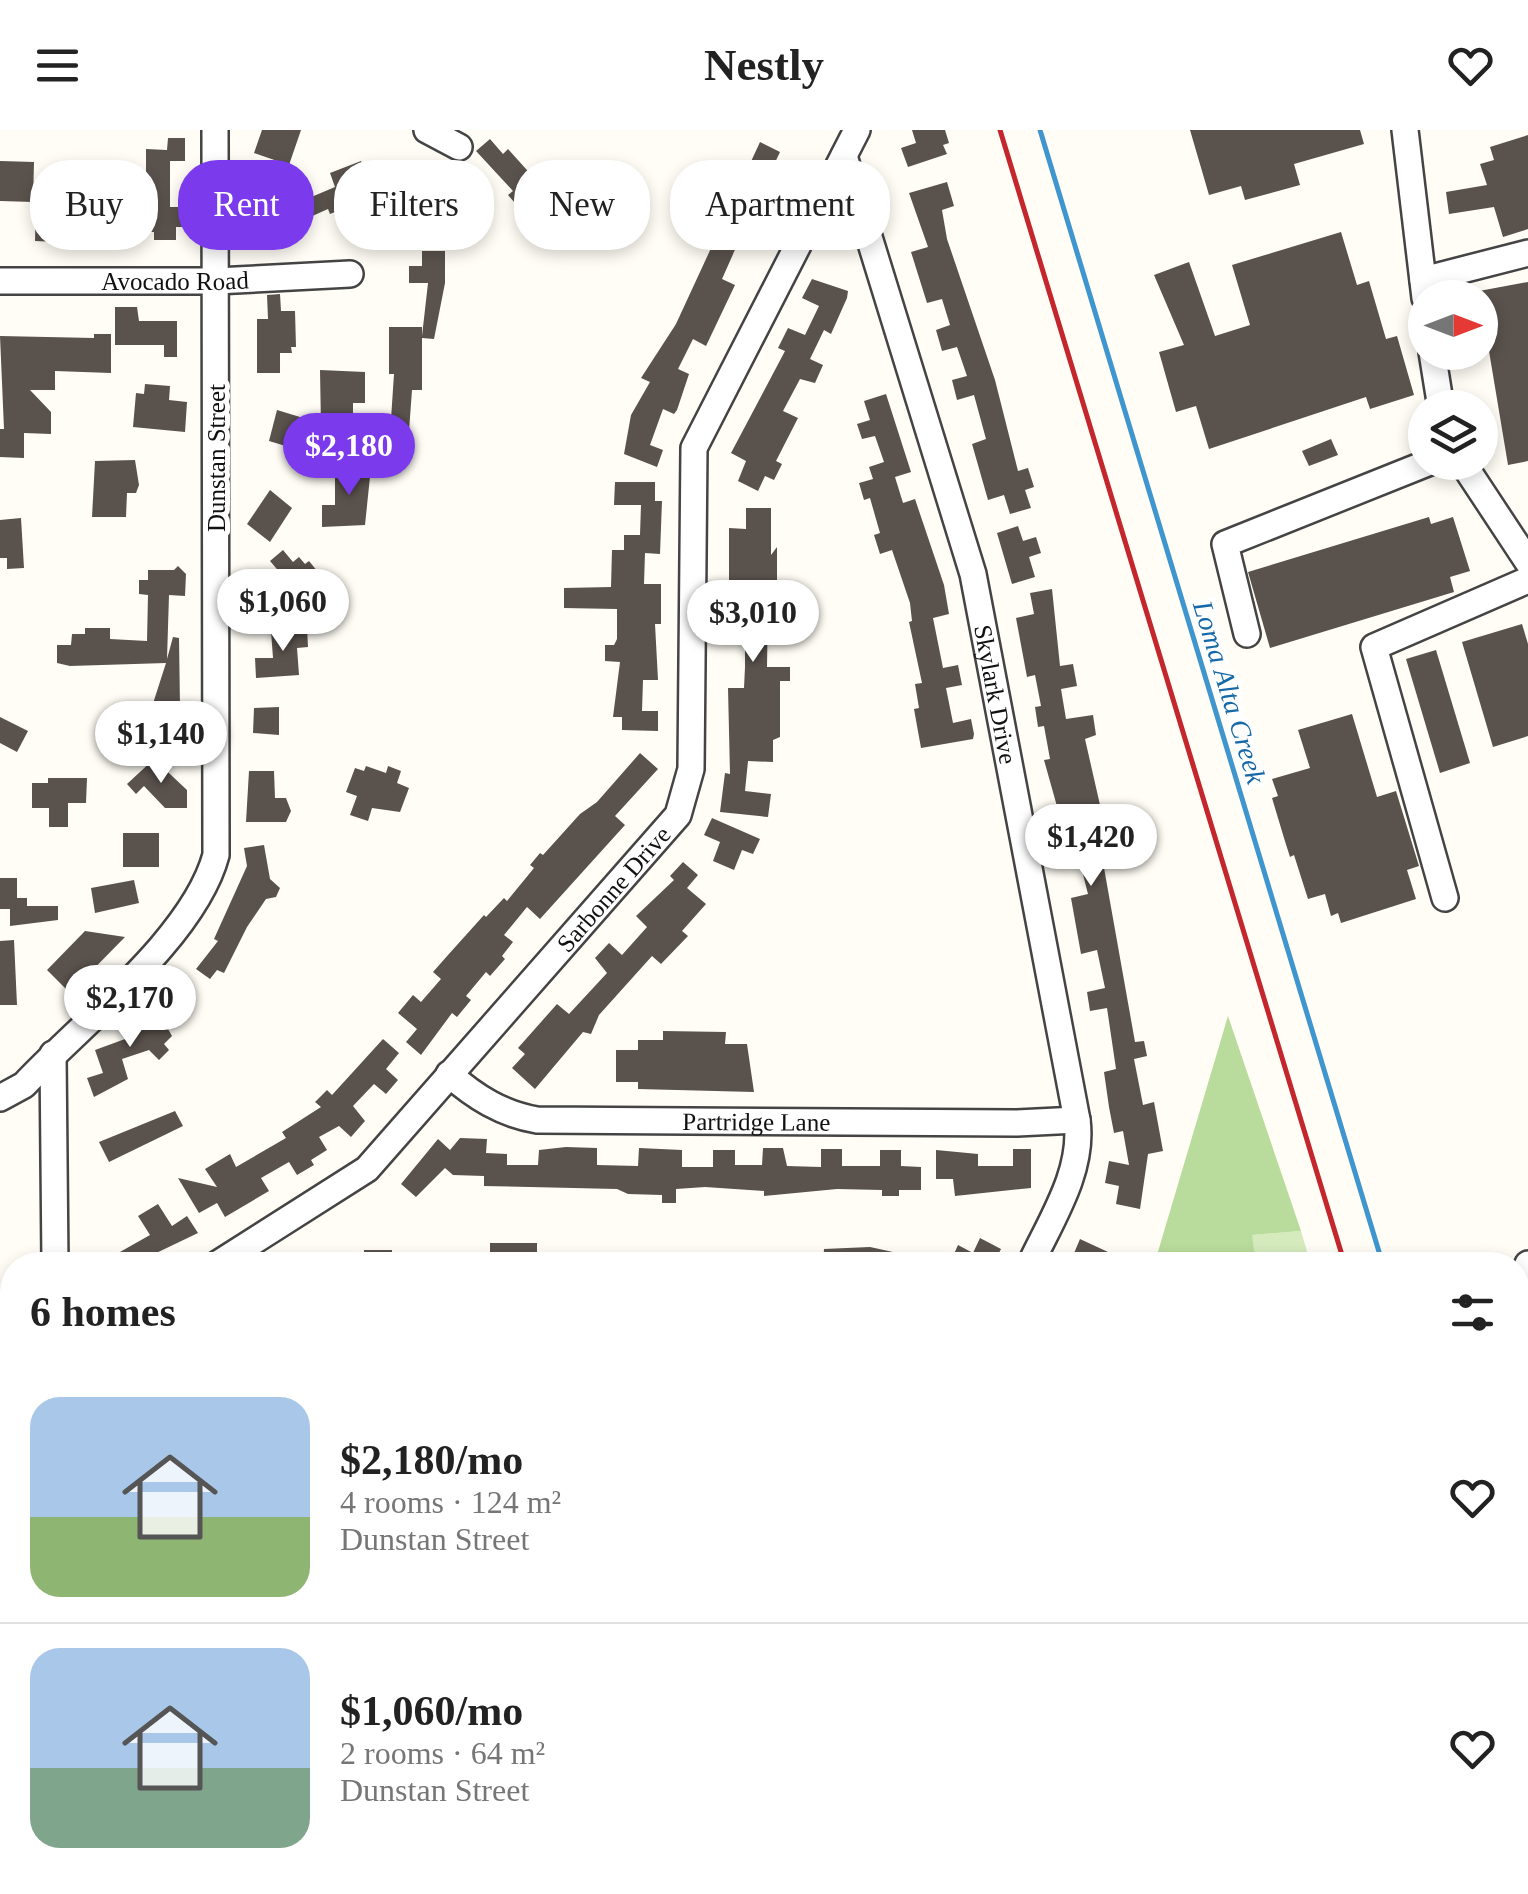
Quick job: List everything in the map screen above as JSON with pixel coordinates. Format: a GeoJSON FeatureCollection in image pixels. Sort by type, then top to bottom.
{"type":"FeatureCollection","features":[{"type":"Feature","properties":{"kind":"street","name":"Dunstan Street"},"geometry":{"type":"LineString","coordinates":[[0,1098],[24,1085],[180,926],[208,884],[216,855],[215,130]]}},
{"type":"Feature","properties":{"kind":"street"},"geometry":{"type":"LineString","coordinates":[[427,130],[459,148]]}},
{"type":"Feature","properties":{"kind":"street"},"geometry":{"type":"LineString","coordinates":[[844,156],[858,130]]}},
{"type":"Feature","properties":{"kind":"street"},"geometry":{"type":"LineString","coordinates":[[1405,130],[1423,280]]}},
{"type":"Feature","properties":{"kind":"street","name":"Sarbonne Drive"},"geometry":{"type":"LineString","coordinates":[[242,1252],[355,1178],[678,815],[691,770],[694,448],[844,156]]}},
{"type":"Feature","properties":{"kind":"street","name":"Skylark Drive"},"geometry":{"type":"LineString","coordinates":[[844,156],[973,574],[1077,1120],[1079,1136],[1072,1174],[1036,1252]]}},
{"type":"Feature","properties":{"kind":"street"},"geometry":{"type":"LineString","coordinates":[[1451,280],[1528,254]]}},
{"type":"Feature","properties":{"kind":"street","name":"Avocado Road"},"geometry":{"type":"LineString","coordinates":[[0,281],[216,280],[350,274]]}},
{"type":"Feature","properties":{"kind":"street"},"geometry":{"type":"LineString","coordinates":[[1246,634],[1225,544],[1408,471]]}},
{"type":"Feature","properties":{"kind":"street"},"geometry":{"type":"LineString","coordinates":[[1476,480],[1520,534],[1528,562]]}},
{"type":"Feature","properties":{"kind":"street"},"geometry":{"type":"LineString","coordinates":[[1445,898],[1374,647],[1528,580]]}},
{"type":"Feature","properties":{"kind":"street"},"geometry":{"type":"LineString","coordinates":[[53,1054],[56,1252]]}},
{"type":"Feature","properties":{"kind":"street","name":"Partridge Lane"},"geometry":{"type":"LineString","coordinates":[[449,1074],[472,1094],[514,1116],[536,1120],[1077,1120]]}},
{"type":"Feature","properties":{"kind":"green space"},"geometry":{"type":"Polygon","coordinates":[[[1228,1016],[1301,1231],[1252,1235],[1254,1252],[1158,1252],[1228,1016]]]}},
{"type":"Feature","properties":{"kind":"green space"},"geometry":{"type":"Polygon","coordinates":[[[1301,1231],[1307,1252],[1254,1252],[1251,1235],[1301,1231]]]}},
{"type":"Feature","properties":{"kind":"building"},"geometry":{"type":"Polygon","coordinates":[[[262,130],[301,130],[291,160],[274,160],[254,153],[262,130]]]}},
{"type":"Feature","properties":{"kind":"building"},"geometry":{"type":"Polygon","coordinates":[[[912,130],[945,130],[949,143],[943,145],[947,154],[908,167],[901,148],[916,143],[912,130]]]}},
{"type":"Feature","properties":{"kind":"building"},"geometry":{"type":"Polygon","coordinates":[[[1190,130],[1360,130],[1364,144],[1294,164],[1300,185],[1245,200],[1241,186],[1209,195],[1190,130]]]}},
{"type":"Feature","properties":{"kind":"building"},"geometry":{"type":"Polygon","coordinates":[[[1528,135],[1528,229],[1503,237],[1494,207],[1449,214],[1446,192],[1487,185],[1480,164],[1494,160],[1490,147],[1528,135]]]}},
{"type":"Feature","properties":{"kind":"building"},"geometry":{"type":"Polygon","coordinates":[[[168,138],[185,138],[185,160],[170,161],[170,207],[178,207],[176,240],[158,240],[158,160],[146,160],[146,149],[167,150],[168,138]]]}},
{"type":"Feature","properties":{"kind":"building"},"geometry":{"type":"Polygon","coordinates":[[[490,139],[503,154],[508,149],[518,160],[514,160],[514,202],[508,195],[513,191],[494,170],[494,160],[484,160],[476,151],[490,139]]]}},
{"type":"Feature","properties":{"kind":"building"},"geometry":{"type":"Polygon","coordinates":[[[760,142],[780,152],[776,160],[752,160],[760,142]]]}},
{"type":"Feature","properties":{"kind":"building"},"geometry":{"type":"Polygon","coordinates":[[[0,161],[30,162],[30,202],[0,201],[0,161]]]}},
{"type":"Feature","properties":{"kind":"building"},"geometry":{"type":"Polygon","coordinates":[[[947,182],[954,206],[942,210],[947,239],[995,380],[1018,471],[1028,468],[1034,487],[1025,490],[1031,508],[1010,514],[1004,495],[988,500],[972,444],[986,439],[974,395],[957,400],[952,380],[967,376],[957,347],[942,351],[936,330],[950,325],[942,299],[927,303],[911,252],[928,247],[909,193],[947,182]]]}},
{"type":"Feature","properties":{"kind":"building"},"geometry":{"type":"Polygon","coordinates":[[[334,187],[334,212],[330,214],[328,209],[314,215],[314,196],[334,187]]]}},
{"type":"Feature","properties":{"kind":"building"},"geometry":{"type":"Polygon","coordinates":[[[1341,232],[1357,285],[1369,281],[1386,339],[1397,336],[1413,390],[1408,390],[1408,397],[1370,409],[1366,397],[1209,449],[1196,406],[1176,412],[1159,352],[1184,345],[1154,275],[1189,262],[1215,336],[1250,325],[1232,265],[1341,232]]]}},
{"type":"Feature","properties":{"kind":"building"},"geometry":{"type":"Polygon","coordinates":[[[710,250],[735,250],[722,279],[735,285],[706,346],[693,339],[678,369],[689,374],[677,410],[674,414],[663,409],[650,445],[663,450],[657,467],[624,454],[631,415],[650,382],[641,378],[676,324],[710,250]]]}},
{"type":"Feature","properties":{"kind":"building"},"geometry":{"type":"Polygon","coordinates":[[[422,251],[445,251],[445,283],[434,339],[422,338],[422,390],[412,390],[407,458],[371,459],[373,433],[390,434],[394,374],[389,374],[389,327],[422,327],[422,336],[428,283],[409,283],[409,266],[422,266],[422,251]]]}},
{"type":"Feature","properties":{"kind":"building"},"geometry":{"type":"Polygon","coordinates":[[[812,279],[848,291],[847,298],[831,334],[824,330],[810,359],[823,365],[815,383],[800,379],[783,411],[798,418],[776,461],[782,464],[774,480],[765,476],[758,491],[738,481],[746,461],[731,453],[785,351],[778,348],[788,328],[805,335],[819,306],[802,298],[812,279]]]}},
{"type":"Feature","properties":{"kind":"building"},"geometry":{"type":"Polygon","coordinates":[[[1528,282],[1528,461],[1508,465],[1492,370],[1498,370],[1498,288],[1528,282]]]}},
{"type":"Feature","properties":{"kind":"building"},"geometry":{"type":"Polygon","coordinates":[[[280,294],[281,311],[295,311],[296,347],[291,347],[292,353],[280,353],[280,373],[257,373],[257,319],[268,319],[267,295],[280,294]]]}},
{"type":"Feature","properties":{"kind":"building"},"geometry":{"type":"Polygon","coordinates":[[[115,307],[137,307],[139,321],[177,321],[177,357],[164,357],[164,345],[115,345],[115,307]]]}},
{"type":"Feature","properties":{"kind":"building"},"geometry":{"type":"Polygon","coordinates":[[[94,334],[111,334],[111,373],[55,371],[55,390],[30,390],[51,412],[51,434],[24,433],[24,458],[0,457],[0,429],[4,429],[0,336],[94,338],[94,334]]]}},
{"type":"Feature","properties":{"kind":"building"},"geometry":{"type":"Polygon","coordinates":[[[320,370],[365,372],[365,403],[353,403],[353,426],[321,427],[320,370]]]}},
{"type":"Feature","properties":{"kind":"building"},"geometry":{"type":"Polygon","coordinates":[[[145,384],[170,386],[169,400],[187,402],[185,432],[133,427],[136,393],[144,394],[145,384]]]}},
{"type":"Feature","properties":{"kind":"building"},"geometry":{"type":"Polygon","coordinates":[[[886,394],[911,472],[895,477],[903,503],[915,499],[944,585],[949,614],[933,618],[943,668],[958,665],[962,685],[946,688],[953,723],[971,719],[973,739],[921,748],[914,709],[919,708],[915,684],[922,683],[909,622],[910,603],[892,550],[880,554],[874,535],[880,533],[870,498],[864,500],[859,483],[873,479],[869,467],[884,462],[875,436],[862,439],[857,424],[870,420],[864,401],[886,394]]]}},
{"type":"Feature","properties":{"kind":"building"},"geometry":{"type":"Polygon","coordinates":[[[277,410],[300,417],[289,447],[269,441],[277,410]]]}},
{"type":"Feature","properties":{"kind":"building"},"geometry":{"type":"Polygon","coordinates":[[[1331,439],[1338,455],[1309,466],[1302,451],[1331,439]]]}},
{"type":"Feature","properties":{"kind":"building"},"geometry":{"type":"Polygon","coordinates":[[[135,460],[139,485],[136,493],[127,493],[126,517],[92,517],[95,461],[135,460]]]}},
{"type":"Feature","properties":{"kind":"building"},"geometry":{"type":"Polygon","coordinates":[[[335,466],[371,467],[365,525],[322,527],[322,505],[335,505],[335,466]]]}},
{"type":"Feature","properties":{"kind":"building"},"geometry":{"type":"Polygon","coordinates":[[[615,482],[655,482],[655,501],[662,501],[660,554],[645,553],[644,584],[661,584],[661,624],[655,624],[658,680],[643,680],[642,711],[658,711],[658,731],[622,730],[622,717],[613,717],[620,662],[605,661],[605,645],[614,645],[617,639],[617,609],[564,608],[564,588],[611,587],[612,550],[624,550],[624,535],[640,535],[641,505],[614,505],[615,482]]]}},
{"type":"Feature","properties":{"kind":"building"},"geometry":{"type":"Polygon","coordinates":[[[270,490],[292,508],[270,542],[247,524],[270,490]]]}},
{"type":"Feature","properties":{"kind":"building"},"geometry":{"type":"Polygon","coordinates":[[[746,508],[771,508],[771,555],[777,547],[777,600],[768,600],[767,667],[790,667],[790,681],[780,681],[780,737],[773,740],[773,762],[748,761],[745,791],[771,794],[768,817],[720,812],[725,773],[730,774],[728,688],[744,688],[745,667],[745,633],[729,633],[729,612],[745,613],[745,580],[729,580],[729,528],[746,529],[746,508]]]}},
{"type":"Feature","properties":{"kind":"building"},"geometry":{"type":"Polygon","coordinates":[[[1429,517],[1431,524],[1453,517],[1470,571],[1450,577],[1454,592],[1270,648],[1248,572],[1429,517]]]}},
{"type":"Feature","properties":{"kind":"building"},"geometry":{"type":"Polygon","coordinates":[[[21,518],[24,568],[7,569],[7,558],[0,558],[0,520],[21,518]]]}},
{"type":"Feature","properties":{"kind":"building"},"geometry":{"type":"Polygon","coordinates":[[[1018,526],[1023,541],[1036,537],[1041,553],[1029,557],[1035,577],[1012,584],[997,533],[1018,526]]]}},
{"type":"Feature","properties":{"kind":"building"},"geometry":{"type":"Polygon","coordinates":[[[283,550],[293,562],[299,557],[305,564],[309,561],[322,577],[314,583],[321,591],[301,608],[292,598],[277,594],[282,575],[270,561],[283,550]]]}},
{"type":"Feature","properties":{"kind":"building"},"geometry":{"type":"Polygon","coordinates":[[[178,566],[186,574],[185,596],[169,595],[167,659],[173,637],[179,638],[180,707],[175,727],[182,733],[172,742],[148,719],[166,663],[70,666],[57,663],[57,645],[71,645],[72,634],[85,634],[85,628],[110,628],[110,639],[147,641],[148,595],[139,594],[139,580],[148,580],[148,570],[174,570],[178,566]]]}},
{"type":"Feature","properties":{"kind":"building"},"geometry":{"type":"Polygon","coordinates":[[[1052,589],[1060,666],[1073,664],[1077,686],[1061,689],[1066,719],[1093,715],[1096,735],[1085,739],[1110,849],[1101,851],[1135,1042],[1144,1041],[1147,1056],[1134,1059],[1143,1105],[1154,1102],[1163,1151],[1148,1154],[1140,1209],[1116,1204],[1119,1186],[1105,1183],[1109,1161],[1129,1165],[1123,1131],[1114,1133],[1104,1072],[1116,1069],[1107,1008],[1090,1011],[1087,992],[1105,988],[1097,950],[1081,954],[1071,898],[1088,894],[1073,835],[1059,837],[1056,817],[1060,817],[1044,760],[1050,759],[1044,726],[1038,727],[1035,707],[1041,706],[1035,675],[1027,677],[1016,618],[1034,614],[1030,593],[1052,589]]]}},
{"type":"Feature","properties":{"kind":"building"},"geometry":{"type":"Polygon","coordinates":[[[1522,624],[1528,644],[1528,736],[1493,747],[1462,642],[1522,624]]]}},
{"type":"Feature","properties":{"kind":"building"},"geometry":{"type":"Polygon","coordinates":[[[307,628],[308,647],[297,648],[299,675],[256,678],[255,658],[273,658],[271,631],[307,628]]]}},
{"type":"Feature","properties":{"kind":"building"},"geometry":{"type":"Polygon","coordinates":[[[1436,650],[1470,763],[1440,773],[1406,659],[1436,650]]]}},
{"type":"Feature","properties":{"kind":"building"},"geometry":{"type":"Polygon","coordinates":[[[279,707],[279,735],[253,733],[254,708],[279,707]]]}},
{"type":"Feature","properties":{"kind":"building"},"geometry":{"type":"Polygon","coordinates":[[[1352,714],[1377,797],[1396,791],[1419,866],[1407,870],[1416,899],[1341,923],[1338,913],[1331,916],[1325,894],[1308,899],[1272,798],[1278,796],[1272,779],[1310,768],[1298,730],[1352,714]]]}},
{"type":"Feature","properties":{"kind":"building"},"geometry":{"type":"Polygon","coordinates":[[[0,717],[28,731],[17,752],[0,743],[0,717]]]}},
{"type":"Feature","properties":{"kind":"building"},"geometry":{"type":"Polygon","coordinates":[[[640,753],[658,769],[615,816],[625,825],[540,919],[527,907],[504,935],[513,942],[502,956],[505,959],[490,976],[486,972],[466,996],[471,1000],[457,1017],[452,1013],[421,1055],[406,1042],[417,1029],[398,1013],[413,995],[421,1002],[441,979],[433,972],[484,915],[504,898],[507,901],[534,868],[530,865],[540,853],[543,855],[580,814],[597,802],[640,753]]]}},
{"type":"Feature","properties":{"kind":"building"},"geometry":{"type":"Polygon","coordinates":[[[154,759],[187,790],[187,808],[165,808],[144,786],[136,794],[127,784],[154,759]]]}},
{"type":"Feature","properties":{"kind":"building"},"geometry":{"type":"Polygon","coordinates":[[[366,766],[386,773],[388,766],[401,771],[397,783],[409,788],[400,812],[372,808],[368,821],[350,815],[357,796],[346,792],[355,768],[364,771],[366,766]]]}},
{"type":"Feature","properties":{"kind":"building"},"geometry":{"type":"Polygon","coordinates":[[[249,771],[274,771],[275,798],[286,798],[291,811],[286,822],[246,822],[249,771]]]}},
{"type":"Feature","properties":{"kind":"building"},"geometry":{"type":"Polygon","coordinates":[[[48,778],[87,778],[86,803],[68,803],[68,827],[49,827],[49,808],[32,808],[32,783],[48,783],[48,778]]]}},
{"type":"Feature","properties":{"kind":"building"},"geometry":{"type":"Polygon","coordinates":[[[712,818],[760,839],[753,854],[742,850],[734,870],[713,861],[720,842],[704,835],[712,818]]]}},
{"type":"Feature","properties":{"kind":"building"},"geometry":{"type":"Polygon","coordinates":[[[123,833],[159,833],[159,867],[123,867],[123,833]]]}},
{"type":"Feature","properties":{"kind":"building"},"geometry":{"type":"Polygon","coordinates":[[[264,845],[270,879],[280,888],[276,897],[266,899],[247,927],[224,973],[217,970],[210,979],[196,969],[218,941],[214,939],[247,866],[244,848],[264,845]]]}},
{"type":"Feature","properties":{"kind":"building"},"geometry":{"type":"Polygon","coordinates":[[[683,862],[698,875],[687,888],[706,904],[682,931],[688,936],[661,964],[652,956],[599,1015],[591,1034],[583,1032],[535,1089],[512,1068],[525,1054],[518,1048],[557,1004],[569,1014],[607,973],[595,958],[609,943],[622,955],[647,927],[636,916],[674,880],[670,876],[683,862]]]}},
{"type":"Feature","properties":{"kind":"building"},"geometry":{"type":"Polygon","coordinates":[[[0,878],[17,878],[17,898],[27,898],[27,906],[58,906],[58,920],[10,926],[10,909],[0,909],[0,878]]]}},
{"type":"Feature","properties":{"kind":"building"},"geometry":{"type":"Polygon","coordinates":[[[134,880],[139,903],[95,913],[91,888],[134,880]]]}},
{"type":"Feature","properties":{"kind":"building"},"geometry":{"type":"Polygon","coordinates":[[[85,931],[125,937],[70,993],[47,970],[85,931]]]}},
{"type":"Feature","properties":{"kind":"building"},"geometry":{"type":"Polygon","coordinates":[[[14,940],[17,1005],[0,1005],[0,941],[14,940]]]}},
{"type":"Feature","properties":{"kind":"building"},"geometry":{"type":"Polygon","coordinates":[[[155,1006],[172,1036],[164,1044],[169,1050],[159,1060],[149,1050],[122,1059],[128,1079],[94,1097],[87,1078],[103,1073],[95,1050],[136,1035],[129,1022],[155,1006]]]}},
{"type":"Feature","properties":{"kind":"building"},"geometry":{"type":"Polygon","coordinates":[[[663,1031],[726,1032],[725,1044],[747,1044],[754,1092],[638,1089],[638,1082],[616,1082],[616,1050],[638,1050],[638,1040],[663,1040],[663,1031]]]}},
{"type":"Feature","properties":{"kind":"building"},"geometry":{"type":"Polygon","coordinates":[[[383,1039],[399,1053],[386,1069],[398,1080],[386,1094],[374,1084],[353,1106],[365,1121],[351,1137],[339,1126],[319,1137],[327,1150],[311,1160],[314,1165],[297,1175],[289,1162],[261,1178],[269,1191],[225,1217],[217,1203],[199,1213],[178,1178],[217,1187],[205,1169],[230,1154],[236,1167],[286,1138],[282,1132],[321,1107],[315,1102],[327,1090],[332,1095],[383,1039]]]}},
{"type":"Feature","properties":{"kind":"building"},"geometry":{"type":"Polygon","coordinates":[[[175,1111],[183,1126],[109,1162],[99,1142],[175,1111]]]}},
{"type":"Feature","properties":{"kind":"building"},"geometry":{"type":"Polygon","coordinates":[[[460,1138],[487,1139],[486,1153],[507,1154],[507,1165],[538,1165],[539,1150],[566,1147],[597,1148],[597,1165],[638,1166],[639,1148],[682,1150],[682,1167],[713,1167],[713,1150],[735,1150],[735,1165],[762,1165],[763,1148],[783,1148],[787,1166],[821,1167],[821,1149],[842,1149],[842,1166],[880,1166],[880,1150],[901,1150],[901,1166],[921,1167],[921,1190],[899,1190],[899,1196],[882,1196],[882,1190],[837,1189],[764,1196],[764,1191],[705,1187],[676,1189],[676,1203],[662,1203],[662,1195],[628,1194],[617,1189],[484,1186],[484,1176],[453,1175],[445,1168],[416,1197],[401,1184],[438,1139],[450,1150],[460,1138]]]}},
{"type":"Feature","properties":{"kind":"building"},"geometry":{"type":"Polygon","coordinates":[[[1013,1149],[1031,1149],[1031,1188],[955,1196],[953,1179],[936,1179],[936,1150],[978,1154],[978,1166],[1013,1166],[1013,1149]]]}},
{"type":"Feature","properties":{"kind":"building"},"geometry":{"type":"Polygon","coordinates":[[[158,1204],[172,1226],[187,1216],[198,1233],[158,1252],[120,1252],[150,1235],[138,1216],[158,1204]]]}},
{"type":"Feature","properties":{"kind":"building"},"geometry":{"type":"Polygon","coordinates":[[[980,1238],[1001,1249],[1000,1252],[973,1252],[980,1238]]]}},
{"type":"Feature","properties":{"kind":"building"},"geometry":{"type":"Polygon","coordinates":[[[1080,1239],[1108,1252],[1074,1252],[1080,1239]]]}},
{"type":"Feature","properties":{"kind":"building"},"geometry":{"type":"Polygon","coordinates":[[[490,1243],[537,1243],[537,1252],[490,1252],[490,1243]]]}},
{"type":"Feature","properties":{"kind":"building"},"geometry":{"type":"Polygon","coordinates":[[[870,1247],[893,1252],[824,1252],[870,1247]]]}},
{"type":"Feature","properties":{"kind":"waterway","name":"Loma Alta Creek"},"geometry":{"type":"LineString","coordinates":[[1040,130],[1379,1252]]}},
{"type":"Feature","properties":{"kind":"railway"},"geometry":{"type":"LineString","coordinates":[[1000,130],[1341,1252]]}}]}
